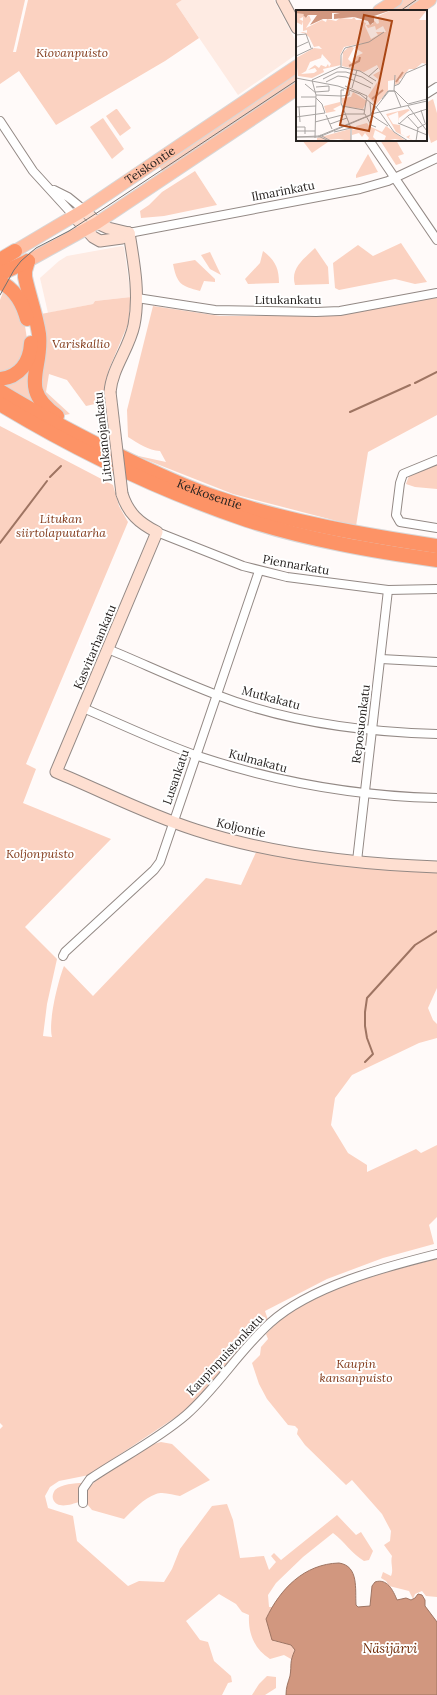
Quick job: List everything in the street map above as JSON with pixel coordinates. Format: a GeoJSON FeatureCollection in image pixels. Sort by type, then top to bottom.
{"type":"FeatureCollection","features":[{"type":"Feature","properties":{"kind":"highway"},"geometry":{"type":"LineString","coordinates":[[0,255],[15,251]]}},
{"type":"Feature","properties":{"kind":"highway","name":"Teiskontie"},"geometry":{"type":"LineString","coordinates":[[0,260],[15,251]]}},
{"type":"Feature","properties":{"kind":"highway"},"geometry":{"type":"LineString","coordinates":[[28,261],[25,271],[39,335],[35,380],[37,395],[44,406],[59,417],[71,431]]}},
{"type":"Feature","properties":{"kind":"highway","name":"Teiskontie"},"geometry":{"type":"LineString","coordinates":[[0,274],[28,261]]}},
{"type":"Feature","properties":{"kind":"highway"},"geometry":{"type":"LineString","coordinates":[[0,282],[12,290],[23,306],[30,328],[32,344],[29,357],[23,368],[14,376],[0,379]]}},
{"type":"Feature","properties":{"kind":"highway","name":"Kekkosentie"},"geometry":{"type":"LineString","coordinates":[[0,391],[71,431],[135,464],[218,498],[273,515],[323,528],[437,546]]}},
{"type":"Feature","properties":{"kind":"highway","name":"Kekkosentie"},"geometry":{"type":"LineString","coordinates":[[0,404],[56,436],[153,483],[203,504],[248,520],[333,542],[400,555],[437,560]]}},
{"type":"Feature","properties":{"kind":"highway"},"geometry":{"type":"LineString","coordinates":[[0,412],[56,436]]}},
{"type":"Feature","properties":{"kind":"main road"},"geometry":{"type":"LineString","coordinates":[[381,10],[396,0]]}},
{"type":"Feature","properties":{"kind":"main road"},"geometry":{"type":"LineString","coordinates":[[415,10],[430,0]]}},
{"type":"Feature","properties":{"kind":"main road","name":"Teiskontie"},"geometry":{"type":"LineString","coordinates":[[15,251],[78,213],[296,67]]}},
{"type":"Feature","properties":{"kind":"main road","name":"Teiskontie"},"geometry":{"type":"LineString","coordinates":[[28,261],[97,223],[296,91]]}},
{"type":"Feature","properties":{"kind":"street"},"geometry":{"type":"LineString","coordinates":[[282,0],[296,26]]}},
{"type":"Feature","properties":{"kind":"street"},"geometry":{"type":"LineString","coordinates":[[427,93],[437,87]]}},
{"type":"Feature","properties":{"kind":"street"},"geometry":{"type":"LineString","coordinates":[[0,121],[33,171],[78,213],[97,223]]}},
{"type":"Feature","properties":{"kind":"street"},"geometry":{"type":"LineString","coordinates":[[370,141],[437,240]]}},
{"type":"Feature","properties":{"kind":"street","name":"Ilmarinkatu"},"geometry":{"type":"LineString","coordinates":[[97,223],[108,228],[129,233],[360,190],[395,178],[437,158]]}},
{"type":"Feature","properties":{"kind":"street"},"geometry":{"type":"LineString","coordinates":[[50,188],[68,197],[86,229]]}},
{"type":"Feature","properties":{"kind":"street","name":"Ilmarinkatu"},"geometry":{"type":"LineString","coordinates":[[86,229],[100,241],[122,238],[129,233]]}},
{"type":"Feature","properties":{"kind":"street","name":"Litukanojankatu"},"geometry":{"type":"LineString","coordinates":[[129,233],[137,298],[134,326],[114,372],[110,392],[122,494],[127,507],[137,521],[157,532]]}},
{"type":"Feature","properties":{"kind":"street","name":"Litukankatu"},"geometry":{"type":"LineString","coordinates":[[137,298],[215,310],[340,311],[437,292]]}},
{"type":"Feature","properties":{"kind":"street"},"geometry":{"type":"LineString","coordinates":[[437,460],[403,474],[400,483],[396,514],[400,522],[437,528]]}},
{"type":"Feature","properties":{"kind":"street","name":"Piennarkatu"},"geometry":{"type":"LineString","coordinates":[[157,532],[217,557],[259,571],[309,581],[388,590],[437,589]]}},
{"type":"Feature","properties":{"kind":"street","name":"Kasvitarhankatu"},"geometry":{"type":"LineString","coordinates":[[54,770],[83,708],[157,532]]}},
{"type":"Feature","properties":{"kind":"street","name":"Lusankatu"},"geometry":{"type":"LineString","coordinates":[[63,956],[69,948],[154,870],[162,858],[259,571]]}},
{"type":"Feature","properties":{"kind":"street","name":"Reposuonkatu"},"geometry":{"type":"LineString","coordinates":[[357,861],[388,590]]}},
{"type":"Feature","properties":{"kind":"street","name":"Mutkakatu"},"geometry":{"type":"LineString","coordinates":[[108,649],[217,695],[294,717],[373,731],[437,734]]}},
{"type":"Feature","properties":{"kind":"street"},"geometry":{"type":"LineString","coordinates":[[381,659],[437,662]]}},
{"type":"Feature","properties":{"kind":"street","name":"Kulmakatu"},"geometry":{"type":"LineString","coordinates":[[83,708],[196,756],[266,777],[333,790],[392,796],[437,798]]}},
{"type":"Feature","properties":{"kind":"street","name":"Koljontie"},"geometry":{"type":"LineString","coordinates":[[54,770],[174,823],[215,836],[256,846],[357,861],[437,867]]}},
{"type":"Feature","properties":{"kind":"street","name":"Kaupinpuistonkatu"},"geometry":{"type":"LineString","coordinates":[[83,1503],[83,1489],[90,1479],[181,1419],[270,1323],[313,1296],[343,1283],[378,1270],[437,1254]]}},
{"type":"Feature","properties":{"kind":"shaded area"},"geometry":{"type":"Polygon","coordinates":[[[182,0],[274,0],[296,41],[296,55],[238,95],[176,4],[182,0]]]}},
{"type":"Feature","properties":{"kind":"shaded area"},"geometry":{"type":"Polygon","coordinates":[[[122,246],[124,247],[131,297],[95,301],[93,304],[48,313],[40,278],[67,256],[122,246]]]}},
{"type":"Feature","properties":{"kind":"green space","name":"Kiovanpuisto"},"geometry":{"type":"Polygon","coordinates":[[[0,0],[25,0],[13,52],[16,52],[28,0],[182,0],[176,4],[199,38],[165,61],[56,125],[19,71],[0,84],[0,0]]]}},
{"type":"Feature","properties":{"kind":"green space"},"geometry":{"type":"Polygon","coordinates":[[[403,0],[425,0],[410,10],[387,10],[403,0]]]}},
{"type":"Feature","properties":{"kind":"green space"},"geometry":{"type":"Polygon","coordinates":[[[296,72],[296,86],[164,174],[158,164],[296,72]]]}},
{"type":"Feature","properties":{"kind":"green space"},"geometry":{"type":"Polygon","coordinates":[[[433,99],[437,113],[437,140],[431,143],[427,129],[427,102],[433,99]]]}},
{"type":"Feature","properties":{"kind":"green space"},"geometry":{"type":"Polygon","coordinates":[[[116,109],[131,128],[120,136],[106,116],[116,109]]]}},
{"type":"Feature","properties":{"kind":"green space"},"geometry":{"type":"Polygon","coordinates":[[[103,118],[124,149],[112,159],[90,127],[103,118]]]}},
{"type":"Feature","properties":{"kind":"green space"},"geometry":{"type":"Polygon","coordinates":[[[303,141],[328,141],[328,142],[312,153],[303,141]]]}},
{"type":"Feature","properties":{"kind":"green space"},"geometry":{"type":"Polygon","coordinates":[[[381,141],[397,141],[404,154],[398,156],[402,163],[396,165],[381,141]]]}},
{"type":"Feature","properties":{"kind":"green space"},"geometry":{"type":"Polygon","coordinates":[[[368,154],[378,172],[356,178],[356,175],[368,154]]]}},
{"type":"Feature","properties":{"kind":"green space"},"geometry":{"type":"Polygon","coordinates":[[[195,171],[217,205],[164,216],[141,218],[140,211],[149,205],[162,192],[195,171]]]}},
{"type":"Feature","properties":{"kind":"green space"},"geometry":{"type":"Polygon","coordinates":[[[401,243],[427,282],[415,284],[395,279],[339,290],[335,288],[333,263],[358,245],[373,256],[401,243]]]}},
{"type":"Feature","properties":{"kind":"green space"},"geometry":{"type":"Polygon","coordinates":[[[315,248],[328,267],[329,284],[295,285],[294,274],[296,269],[315,248]]]}},
{"type":"Feature","properties":{"kind":"green space"},"geometry":{"type":"Polygon","coordinates":[[[263,251],[276,265],[279,283],[248,284],[245,279],[260,263],[263,251]]]}},
{"type":"Feature","properties":{"kind":"green space"},"geometry":{"type":"Polygon","coordinates":[[[210,252],[221,275],[210,269],[201,255],[210,252]]]}},
{"type":"Feature","properties":{"kind":"green space"},"geometry":{"type":"Polygon","coordinates":[[[195,260],[215,279],[215,282],[204,281],[200,291],[184,286],[178,280],[173,264],[195,260]]]}},
{"type":"Feature","properties":{"kind":"green space"},"geometry":{"type":"Polygon","coordinates":[[[23,285],[33,320],[36,342],[32,377],[34,404],[2,386],[3,382],[18,377],[27,368],[32,356],[34,342],[32,327],[28,313],[14,288],[23,285]]]}},
{"type":"Feature","properties":{"kind":"green space"},"geometry":{"type":"Polygon","coordinates":[[[5,287],[24,319],[28,346],[15,368],[0,374],[0,300],[5,287]]]}},
{"type":"Feature","properties":{"kind":"green space"},"geometry":{"type":"Polygon","coordinates":[[[437,296],[437,415],[368,452],[356,526],[233,494],[134,455],[166,462],[160,451],[148,448],[128,437],[127,410],[153,306],[220,316],[289,316],[343,314],[437,296]]]}},
{"type":"Feature","properties":{"kind":"green space","name":"Variskallio"},"geometry":{"type":"Polygon","coordinates":[[[131,297],[128,324],[109,369],[105,384],[104,402],[86,406],[67,380],[49,374],[46,392],[70,414],[65,415],[43,396],[41,375],[41,314],[93,304],[95,301],[131,297]]]}},
{"type":"Feature","properties":{"kind":"green space"},"geometry":{"type":"Polygon","coordinates":[[[0,426],[113,485],[119,506],[128,522],[26,764],[36,769],[23,803],[111,839],[25,927],[57,959],[47,1004],[43,1036],[52,1037],[52,1012],[64,966],[93,996],[206,878],[241,885],[257,850],[437,871],[437,988],[428,1008],[433,1020],[437,1024],[437,1038],[419,1043],[352,1075],[335,1098],[331,1125],[348,1153],[367,1165],[367,1172],[416,1149],[421,1153],[437,1145],[437,1217],[429,1225],[434,1244],[383,1258],[327,1279],[265,1311],[268,1320],[185,1411],[89,1475],[59,1481],[50,1487],[45,1496],[48,1508],[73,1516],[77,1541],[128,1586],[139,1581],[164,1582],[172,1569],[180,1549],[212,1506],[227,1504],[233,1520],[240,1558],[264,1556],[269,1570],[276,1562],[271,1556],[274,1553],[281,1560],[337,1515],[356,1535],[361,1532],[373,1551],[369,1560],[364,1561],[360,1558],[333,1533],[303,1557],[276,1583],[268,1595],[269,1607],[272,1607],[266,1619],[274,1641],[291,1645],[295,1650],[291,1659],[284,1655],[270,1659],[264,1655],[253,1640],[249,1615],[242,1612],[236,1604],[219,1594],[186,1621],[200,1640],[208,1642],[214,1661],[231,1676],[232,1682],[228,1683],[222,1695],[0,1695],[0,1429],[3,1426],[0,1423],[0,426]]]}},
{"type":"Feature","properties":{"kind":"green space"},"geometry":{"type":"Polygon","coordinates":[[[437,465],[437,489],[415,487],[406,484],[409,476],[437,465]]]}},
{"type":"Feature","properties":{"kind":"green space","name":"Kaupin kansanpuisto"},"geometry":{"type":"Polygon","coordinates":[[[437,1259],[437,1597],[426,1596],[422,1591],[415,1594],[413,1599],[409,1591],[389,1586],[386,1581],[381,1578],[383,1572],[391,1576],[392,1571],[392,1556],[384,1545],[390,1541],[391,1531],[382,1514],[352,1480],[346,1485],[305,1445],[297,1434],[298,1429],[295,1426],[288,1425],[267,1399],[259,1384],[252,1363],[260,1355],[261,1347],[268,1339],[266,1334],[281,1319],[301,1306],[338,1288],[358,1281],[437,1259]]]}},
{"type":"Feature","properties":{"kind":"green space"},"geometry":{"type":"Polygon","coordinates":[[[161,1442],[172,1444],[210,1480],[180,1496],[159,1493],[147,1498],[124,1519],[92,1510],[87,1504],[86,1497],[89,1487],[98,1479],[150,1445],[161,1442]]]}},
{"type":"Feature","properties":{"kind":"green space"},"geometry":{"type":"Polygon","coordinates":[[[83,1483],[79,1502],[69,1505],[61,1505],[53,1499],[53,1493],[61,1486],[83,1483]]]}},
{"type":"Feature","properties":{"kind":"green space"},"geometry":{"type":"Polygon","coordinates":[[[267,1676],[276,1677],[276,1688],[265,1695],[252,1695],[259,1684],[267,1676]]]}},
{"type":"Feature","properties":{"kind":"water","name":"Näsijärvi"},"geometry":{"type":"Polygon","coordinates":[[[339,1563],[345,1565],[353,1573],[355,1579],[356,1605],[358,1607],[370,1606],[372,1586],[375,1582],[379,1581],[386,1583],[389,1586],[394,1592],[397,1600],[406,1598],[411,1600],[418,1594],[422,1595],[425,1600],[425,1606],[437,1622],[437,1695],[286,1695],[291,1661],[295,1650],[291,1645],[272,1640],[266,1619],[278,1598],[286,1588],[304,1573],[326,1564],[339,1563]]]}},
{"type":"Feature","properties":{"kind":"waterway"},"geometry":{"type":"LineString","coordinates":[[415,383],[437,372]]}},
{"type":"Feature","properties":{"kind":"waterway"},"geometry":{"type":"LineString","coordinates":[[350,412],[410,385]]}},
{"type":"Feature","properties":{"kind":"waterway"},"geometry":{"type":"LineString","coordinates":[[50,477],[61,466]]}},
{"type":"Feature","properties":{"kind":"waterway"},"geometry":{"type":"LineString","coordinates":[[0,543],[47,481]]}},
{"type":"Feature","properties":{"kind":"waterway"},"geometry":{"type":"LineString","coordinates":[[365,1062],[373,1054],[367,1038],[365,1026],[367,998],[415,945],[437,931]]}},
{"type":"Feature","properties":{"kind":"tram line"},"geometry":{"type":"LineString","coordinates":[[401,10],[416,0]]}},
{"type":"Feature","properties":{"kind":"tram line"},"geometry":{"type":"LineString","coordinates":[[0,295],[14,270],[21,261],[36,248],[69,231],[296,81]]}},
{"type":"Feature","properties":{"kind":"park label","name":"Litukan siirtolapuutarha"},"geometry":{"type":"Point","coordinates":[61,526]}},
{"type":"Feature","properties":{"kind":"park label","name":"Koljonpuisto"},"geometry":{"type":"Point","coordinates":[40,854]}}]}
